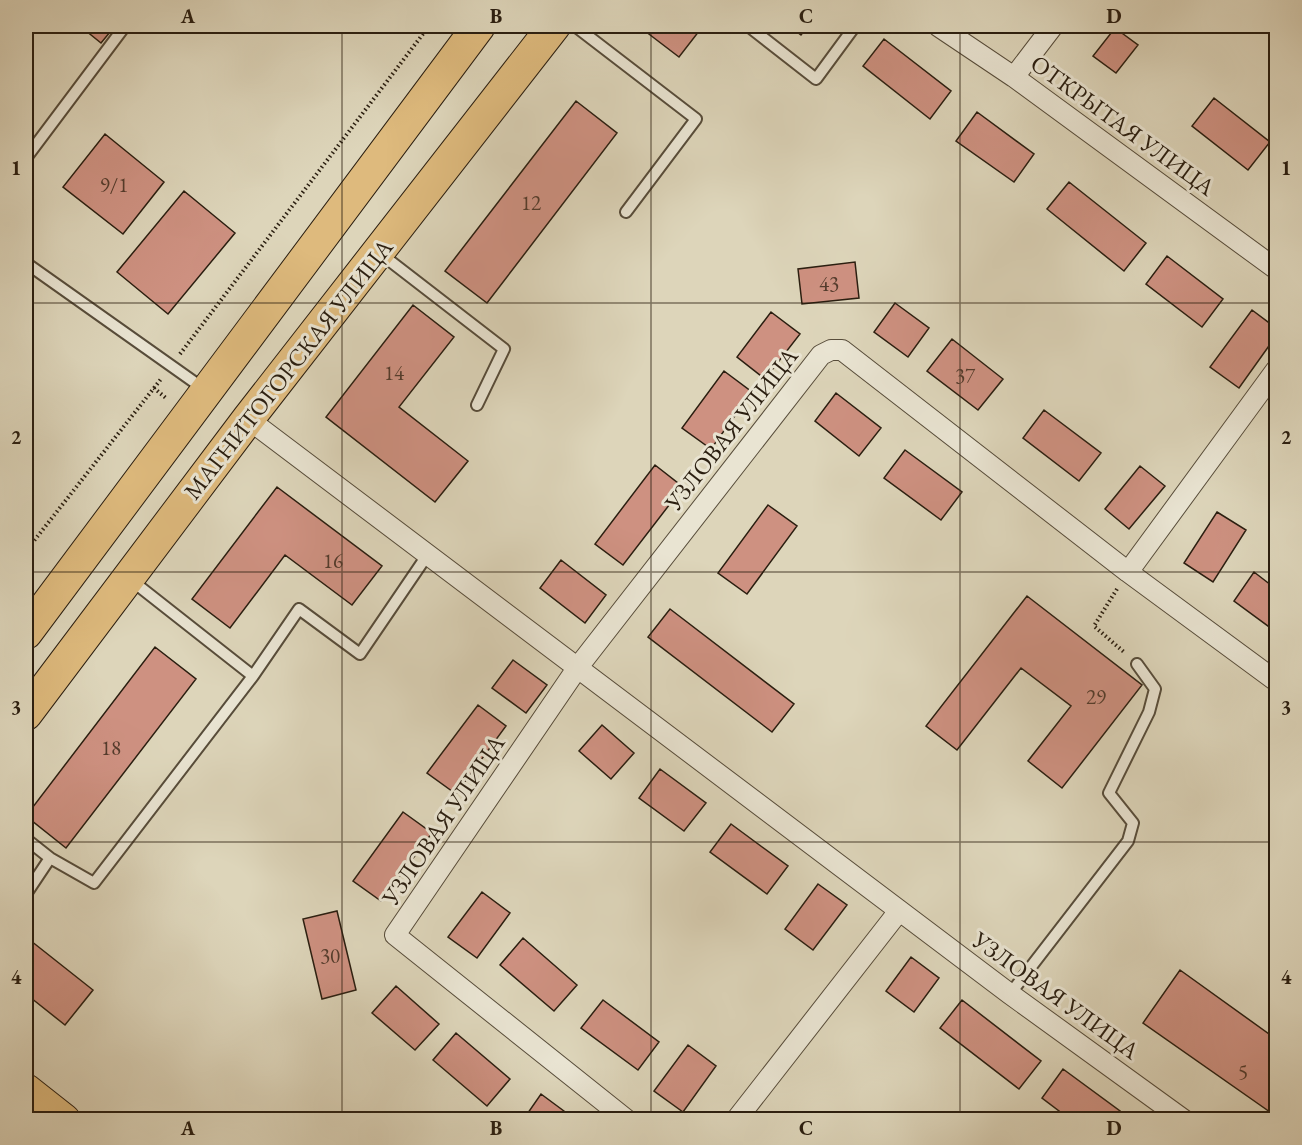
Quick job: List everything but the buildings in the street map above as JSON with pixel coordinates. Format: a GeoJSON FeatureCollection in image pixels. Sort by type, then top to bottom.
{"type":"FeatureCollection","features":[{"type":"Feature","properties":{"kind":"main road","name":"МАГНИТОГОРСКАЯ УЛИЦА"},"geometry":{"type":"LineString","coordinates":[[26,633],[479,26]]}},
{"type":"Feature","properties":{"kind":"main road","name":"МАГНИТОГОРСКАЯ УЛИЦА"},"geometry":{"type":"LineString","coordinates":[[26,714],[248,419],[554,26]]}},
{"type":"Feature","properties":{"kind":"main road"},"geometry":{"type":"LineString","coordinates":[[26,1090],[64,1119]]}},
{"type":"Feature","properties":{"kind":"street","name":"ОТКРЫТАЯ УЛИЦА"},"geometry":{"type":"LineString","coordinates":[[938,26],[1014,77],[1276,269]]}},
{"type":"Feature","properties":{"kind":"street"},"geometry":{"type":"LineString","coordinates":[[1014,77],[1053,26]]}},
{"type":"Feature","properties":{"kind":"street","name":"УЗЛОВАЯ УЛИЦА"},"geometry":{"type":"LineString","coordinates":[[627,1119],[395,935],[578,667],[821,355],[831,350],[842,350],[1128,572],[1276,681]]}},
{"type":"Feature","properties":{"kind":"street"},"geometry":{"type":"LineString","coordinates":[[1128,572],[1276,370]]}},
{"type":"Feature","properties":{"kind":"street","name":"УЗЛОВАЯ УЛИЦА"},"geometry":{"type":"LineString","coordinates":[[248,419],[899,911],[1184,1119]]}},
{"type":"Feature","properties":{"kind":"street"},"geometry":{"type":"LineString","coordinates":[[736,1119],[899,911]]}},
{"type":"Feature","properties":{"kind":"lane"},"geometry":{"type":"LineString","coordinates":[[26,158],[125,26]]}},
{"type":"Feature","properties":{"kind":"lane"},"geometry":{"type":"LineString","coordinates":[[575,26],[696,119],[626,212]]}},
{"type":"Feature","properties":{"kind":"lane"},"geometry":{"type":"LineString","coordinates":[[752,29],[816,79],[855,26]]}},
{"type":"Feature","properties":{"kind":"lane"},"geometry":{"type":"LineString","coordinates":[[378,252],[504,349],[477,405]]}},
{"type":"Feature","properties":{"kind":"lane"},"geometry":{"type":"LineString","coordinates":[[26,263],[206,391]]}},
{"type":"Feature","properties":{"kind":"lane"},"geometry":{"type":"LineString","coordinates":[[26,839],[50,858],[94,883],[253,676],[299,609],[360,654],[428,554]]}},
{"type":"Feature","properties":{"kind":"lane"},"geometry":{"type":"LineString","coordinates":[[128,578],[253,676]]}},
{"type":"Feature","properties":{"kind":"lane"},"geometry":{"type":"LineString","coordinates":[[1010,994],[1128,841],[1133,824],[1110,792],[1149,711],[1155,689],[1137,664]]}},
{"type":"Feature","properties":{"kind":"lane"},"geometry":{"type":"LineString","coordinates":[[26,894],[50,858]]}},
{"type":"Feature","properties":{"kind":"path"},"geometry":{"type":"LineString","coordinates":[[26,551],[171,366],[429,26]]}},
{"type":"Feature","properties":{"kind":"path"},"geometry":{"type":"LineString","coordinates":[[154,388],[187,417]]}},
{"type":"Feature","properties":{"kind":"path"},"geometry":{"type":"LineString","coordinates":[[1128,572],[1094,626],[1137,664]]}}]}
